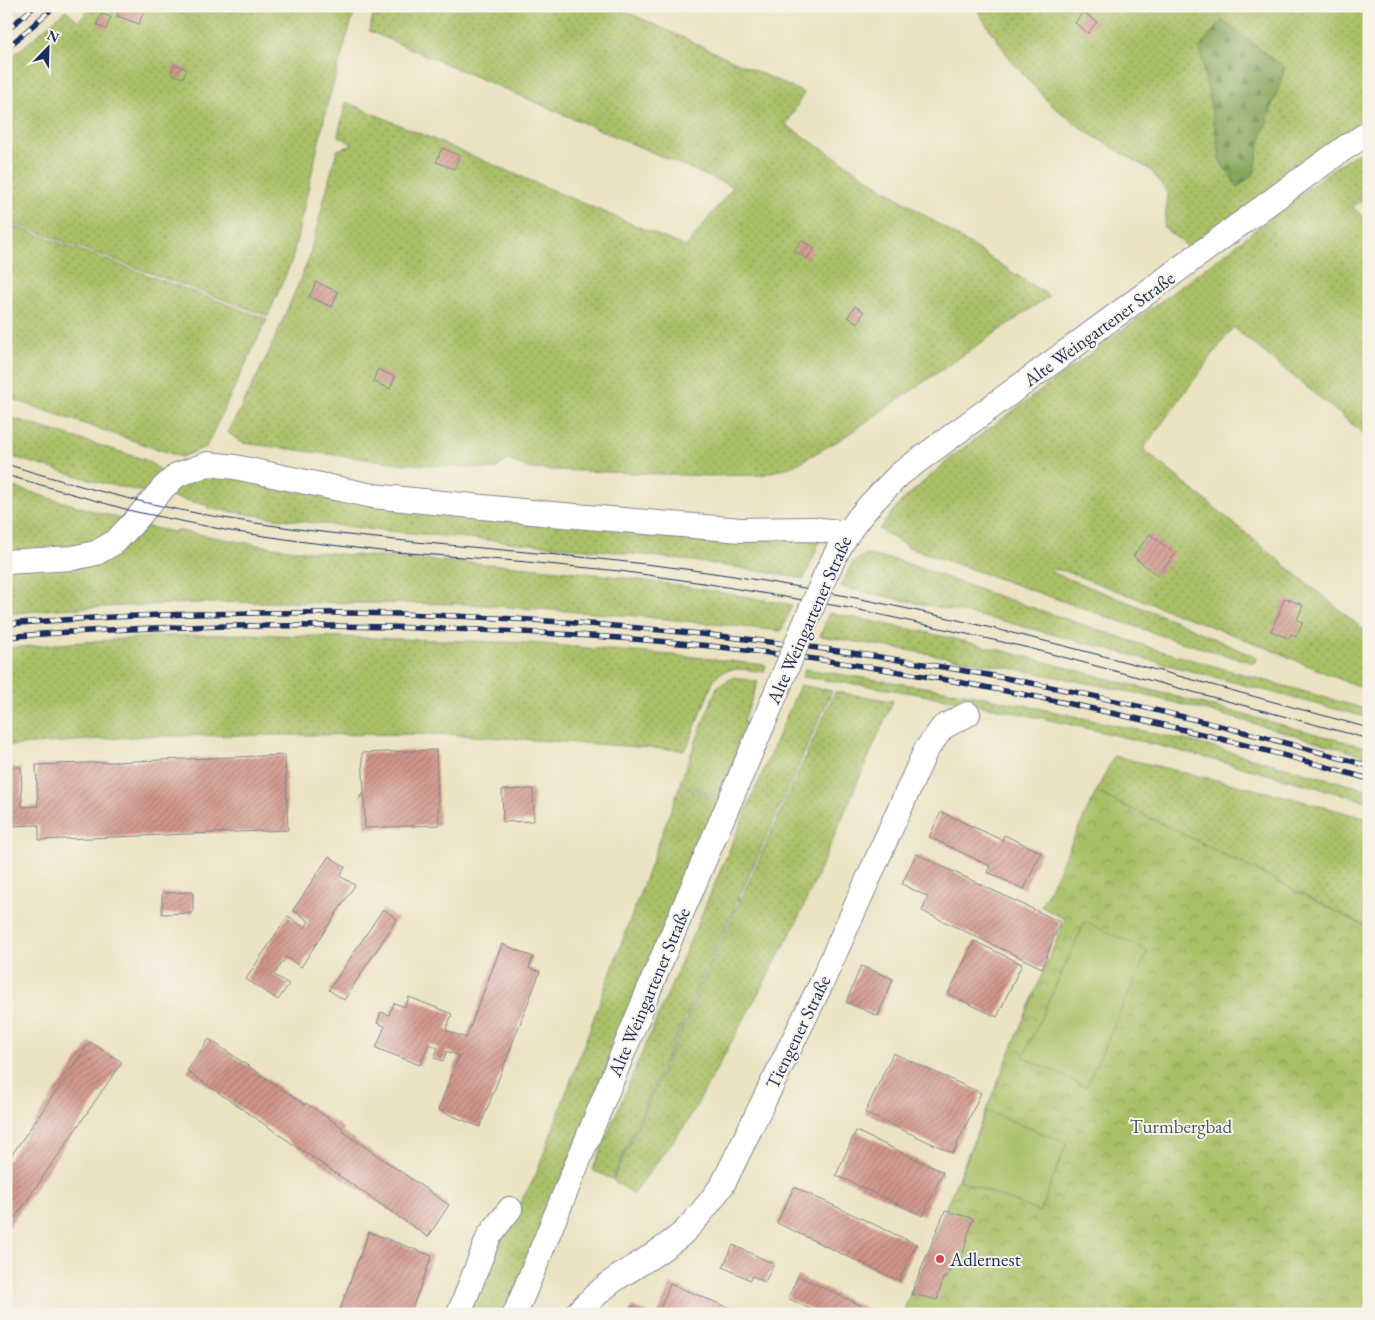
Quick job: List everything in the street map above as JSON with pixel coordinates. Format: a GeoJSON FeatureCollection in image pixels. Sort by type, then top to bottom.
{"type":"FeatureCollection","features":[{"type":"Feature","properties":{"kind":"street","name":"Alte Weingartener Straße"},"geometry":{"type":"LineString","coordinates":[[514,1314],[660,963],[825,576],[848,533],[868,507],[900,474],[1296,183],[1346,147],[1369,134]]}},
{"type":"Feature","properties":{"kind":"street"},"geometry":{"type":"LineString","coordinates":[[6,562],[73,558],[96,553],[115,542],[163,488],[177,476],[208,464],[373,496],[741,530],[811,529],[848,533]]}},
{"type":"Feature","properties":{"kind":"street","name":"Tiengener Straße"},"geometry":{"type":"LineString","coordinates":[[576,1314],[594,1296],[616,1279],[652,1256],[683,1232],[702,1213],[723,1184],[821,984],[926,750],[943,727],[968,714]]}},
{"type":"Feature","properties":{"kind":"street"},"geometry":{"type":"LineString","coordinates":[[459,1314],[489,1236],[510,1210]]}},
{"type":"Feature","properties":{"kind":"green space"},"geometry":{"type":"Polygon","coordinates":[[[94,6],[356,6],[328,102],[292,260],[268,316],[16,224],[6,254],[6,62],[66,10],[78,21],[94,6]]]}},
{"type":"Feature","properties":{"kind":"green space"},"geometry":{"type":"Polygon","coordinates":[[[376,6],[614,6],[804,93],[786,125],[1049,296],[841,439],[793,466],[761,475],[708,476],[531,469],[508,460],[495,469],[398,463],[243,443],[228,433],[269,352],[308,261],[337,150],[353,145],[338,135],[346,102],[686,247],[733,187],[369,31],[376,6]]]}},
{"type":"Feature","properties":{"kind":"green space"},"geometry":{"type":"Polygon","coordinates":[[[974,6],[1369,6],[1369,121],[1190,248],[1164,228],[1168,195],[1152,171],[1088,133],[1050,104],[1012,62],[974,6]],[[1222,20],[1254,174],[1260,142],[1284,68],[1222,20]]]}},
{"type":"Feature","properties":{"kind":"green space"},"geometry":{"type":"Polygon","coordinates":[[[1222,20],[1285,68],[1260,142],[1254,174],[1238,187],[1221,163],[1200,47],[1222,20]]]}},
{"type":"Feature","properties":{"kind":"green space"},"geometry":{"type":"Polygon","coordinates":[[[1369,145],[1369,196],[1353,207],[1369,224],[1369,438],[1233,327],[1143,449],[1369,634],[1369,689],[1344,681],[1265,647],[1065,571],[1052,569],[1051,572],[1176,621],[1257,658],[1254,663],[1171,639],[908,547],[879,529],[900,503],[954,455],[1231,249],[1328,172],[1369,145]]]}},
{"type":"Feature","properties":{"kind":"green space"},"geometry":{"type":"Polygon","coordinates":[[[17,227],[267,319],[206,447],[181,457],[6,397],[6,263],[17,227]]]}},
{"type":"Feature","properties":{"kind":"green space"},"geometry":{"type":"Polygon","coordinates":[[[6,416],[146,460],[162,471],[163,478],[144,492],[98,482],[6,455],[6,416]]]}},
{"type":"Feature","properties":{"kind":"green space"},"geometry":{"type":"Polygon","coordinates":[[[195,474],[820,541],[804,579],[730,566],[655,557],[282,519],[208,508],[207,505],[166,496],[195,474]]]}},
{"type":"Feature","properties":{"kind":"green space"},"geometry":{"type":"Polygon","coordinates":[[[6,485],[128,521],[86,549],[6,556],[6,485]]]}},
{"type":"Feature","properties":{"kind":"green space"},"geometry":{"type":"Polygon","coordinates":[[[143,526],[291,549],[519,566],[610,576],[792,605],[781,631],[636,616],[467,604],[195,603],[56,609],[6,614],[6,568],[80,563],[143,526]]]}},
{"type":"Feature","properties":{"kind":"green space"},"geometry":{"type":"Polygon","coordinates":[[[865,555],[897,560],[1158,650],[1369,710],[1369,718],[998,620],[841,587],[852,563],[865,555]]]}},
{"type":"Feature","properties":{"kind":"green space"},"geometry":{"type":"Polygon","coordinates":[[[829,613],[925,632],[1004,651],[1369,748],[1369,757],[1197,708],[1139,694],[980,663],[820,636],[829,613]]]}},
{"type":"Feature","properties":{"kind":"green space"},"geometry":{"type":"Polygon","coordinates":[[[244,634],[530,643],[766,665],[764,672],[732,670],[720,673],[715,677],[687,747],[682,750],[444,734],[145,736],[6,746],[6,648],[162,636],[244,634]]]}},
{"type":"Feature","properties":{"kind":"green space"},"geometry":{"type":"Polygon","coordinates":[[[805,669],[970,694],[1193,742],[1369,790],[1369,802],[1158,746],[1017,713],[874,687],[802,677],[805,669]]]}},
{"type":"Feature","properties":{"kind":"green space"},"geometry":{"type":"Polygon","coordinates":[[[734,677],[758,682],[744,720],[747,729],[719,798],[680,783],[717,687],[734,677]]]}},
{"type":"Feature","properties":{"kind":"green space"},"geometry":{"type":"Polygon","coordinates":[[[800,685],[832,691],[612,1179],[592,1170],[800,685]]]}},
{"type":"Feature","properties":{"kind":"green space"},"geometry":{"type":"Polygon","coordinates":[[[835,692],[893,701],[795,926],[688,1121],[633,1194],[613,1180],[835,692]]]}},
{"type":"Feature","properties":{"kind":"green space"},"geometry":{"type":"Polygon","coordinates":[[[1114,756],[1284,796],[1369,819],[1369,928],[1096,792],[1114,756]]]}},
{"type":"Feature","properties":{"kind":"green space"},"geometry":{"type":"Polygon","coordinates":[[[680,785],[718,800],[505,1314],[469,1314],[496,1244],[535,1177],[680,785]]]}},
{"type":"Feature","properties":{"kind":"green space","name":"Turmbergbad"},"geometry":{"type":"Polygon","coordinates":[[[1096,792],[1369,928],[1369,1234],[1362,1250],[1369,1254],[1369,1297],[1362,1314],[902,1314],[1065,919],[1041,907],[1096,792]]]}},
{"type":"Feature","properties":{"kind":"green space"},"geometry":{"type":"Polygon","coordinates":[[[1085,922],[1148,951],[1086,1087],[1023,1057],[1085,922]]]}},
{"type":"Feature","properties":{"kind":"green space"},"geometry":{"type":"Polygon","coordinates":[[[986,1111],[1067,1143],[1040,1212],[959,1180],[986,1111]]]}},
{"type":"Feature","properties":{"kind":"building"},"geometry":{"type":"Polygon","coordinates":[[[120,6],[135,6],[144,10],[139,24],[117,16],[120,6]]]}},
{"type":"Feature","properties":{"kind":"building"},"geometry":{"type":"Polygon","coordinates":[[[1083,12],[1097,22],[1088,33],[1075,23],[1083,12]]]}},
{"type":"Feature","properties":{"kind":"building"},"geometry":{"type":"Polygon","coordinates":[[[101,14],[111,17],[106,29],[97,25],[101,14]]]}},
{"type":"Feature","properties":{"kind":"building"},"geometry":{"type":"Polygon","coordinates":[[[174,64],[187,69],[183,78],[171,74],[174,64]]]}},
{"type":"Feature","properties":{"kind":"building"},"geometry":{"type":"Polygon","coordinates":[[[442,148],[460,156],[454,169],[436,162],[442,148]]]}},
{"type":"Feature","properties":{"kind":"building"},"geometry":{"type":"Polygon","coordinates":[[[801,240],[814,248],[807,259],[794,251],[801,240]]]}},
{"type":"Feature","properties":{"kind":"building"},"geometry":{"type":"Polygon","coordinates":[[[316,282],[338,292],[332,307],[309,297],[316,282]]]}},
{"type":"Feature","properties":{"kind":"building"},"geometry":{"type":"Polygon","coordinates":[[[855,306],[864,312],[858,323],[848,317],[855,306]]]}},
{"type":"Feature","properties":{"kind":"building"},"geometry":{"type":"Polygon","coordinates":[[[378,369],[395,377],[390,389],[373,381],[378,369]]]}},
{"type":"Feature","properties":{"kind":"building"},"geometry":{"type":"Polygon","coordinates":[[[1150,534],[1175,554],[1158,576],[1133,556],[1150,534]]]}},
{"type":"Feature","properties":{"kind":"building"},"geometry":{"type":"Polygon","coordinates":[[[1285,598],[1303,605],[1297,620],[1303,622],[1296,636],[1291,634],[1289,639],[1271,631],[1285,598]]]}},
{"type":"Feature","properties":{"kind":"building"},"geometry":{"type":"Polygon","coordinates":[[[436,750],[439,825],[365,828],[364,794],[360,798],[364,793],[362,753],[436,750]]]}},
{"type":"Feature","properties":{"kind":"building"},"geometry":{"type":"Polygon","coordinates":[[[285,755],[288,830],[39,840],[39,825],[6,826],[6,767],[21,767],[22,807],[38,806],[36,765],[285,755]]]}},
{"type":"Feature","properties":{"kind":"building"},"geometry":{"type":"Polygon","coordinates":[[[533,789],[534,821],[503,822],[502,790],[533,789]]]}},
{"type":"Feature","properties":{"kind":"building"},"geometry":{"type":"Polygon","coordinates":[[[941,812],[1002,840],[1004,835],[1041,852],[1024,889],[987,872],[990,866],[929,837],[941,812]]]}},
{"type":"Feature","properties":{"kind":"building"},"geometry":{"type":"Polygon","coordinates":[[[916,854],[1060,922],[1042,968],[922,911],[928,897],[902,884],[916,854]]]}},
{"type":"Feature","properties":{"kind":"building"},"geometry":{"type":"Polygon","coordinates":[[[329,856],[345,867],[340,876],[355,885],[301,967],[286,957],[274,975],[289,984],[278,1000],[246,979],[288,916],[305,928],[309,921],[293,910],[329,856]]]}},
{"type":"Feature","properties":{"kind":"building"},"geometry":{"type":"Polygon","coordinates":[[[193,892],[193,913],[162,914],[162,893],[193,892]]]}},
{"type":"Feature","properties":{"kind":"building"},"geometry":{"type":"Polygon","coordinates":[[[383,909],[397,919],[344,1000],[329,990],[383,909]]]}},
{"type":"Feature","properties":{"kind":"building"},"geometry":{"type":"Polygon","coordinates":[[[974,941],[1022,964],[997,1017],[948,994],[974,941]]]}},
{"type":"Feature","properties":{"kind":"building"},"geometry":{"type":"Polygon","coordinates":[[[502,944],[533,957],[529,968],[540,972],[480,1127],[438,1110],[459,1056],[447,1051],[443,1061],[434,1058],[438,1048],[429,1044],[420,1065],[376,1048],[385,1026],[377,1023],[381,1012],[389,1015],[394,1003],[405,1007],[409,997],[452,1014],[446,1030],[466,1038],[502,944]]]}},
{"type":"Feature","properties":{"kind":"building"},"geometry":{"type":"Polygon","coordinates":[[[861,966],[893,979],[878,1016],[846,1002],[861,966]]]}},
{"type":"Feature","properties":{"kind":"building"},"geometry":{"type":"Polygon","coordinates":[[[209,1039],[305,1105],[306,1103],[343,1128],[342,1131],[449,1205],[428,1237],[187,1071],[209,1039]]]}},
{"type":"Feature","properties":{"kind":"building"},"geometry":{"type":"Polygon","coordinates":[[[90,1042],[122,1062],[6,1231],[6,1163],[90,1042]]]}},
{"type":"Feature","properties":{"kind":"building"},"geometry":{"type":"Polygon","coordinates":[[[893,1053],[981,1093],[953,1153],[865,1113],[893,1053]]]}},
{"type":"Feature","properties":{"kind":"building"},"geometry":{"type":"Polygon","coordinates":[[[856,1131],[943,1172],[923,1216],[836,1175],[856,1131]]]}},
{"type":"Feature","properties":{"kind":"building"},"geometry":{"type":"Polygon","coordinates":[[[794,1187],[916,1244],[899,1281],[777,1223],[794,1187]]]}},
{"type":"Feature","properties":{"kind":"building"},"geometry":{"type":"Polygon","coordinates":[[[945,1211],[973,1218],[962,1257],[955,1255],[946,1279],[943,1278],[937,1300],[911,1294],[945,1211]]]}},
{"type":"Feature","properties":{"kind":"building"},"geometry":{"type":"Polygon","coordinates":[[[369,1232],[432,1256],[410,1314],[338,1314],[369,1232]]]}},
{"type":"Feature","properties":{"kind":"building"},"geometry":{"type":"Polygon","coordinates":[[[733,1245],[774,1264],[765,1282],[752,1276],[750,1280],[723,1267],[733,1245]]]}},
{"type":"Feature","properties":{"kind":"building"},"geometry":{"type":"Polygon","coordinates":[[[798,1276],[879,1314],[820,1314],[788,1298],[798,1276]]]}},
{"type":"Feature","properties":{"kind":"building"},"geometry":{"type":"Polygon","coordinates":[[[670,1284],[745,1314],[658,1314],[670,1284]]]}},
{"type":"Feature","properties":{"kind":"building"},"geometry":{"type":"Polygon","coordinates":[[[632,1306],[650,1314],[629,1314],[632,1306]]]}},
{"type":"Feature","properties":{"kind":"tram line"},"geometry":{"type":"LineString","coordinates":[[6,464],[117,496],[173,509],[230,519],[362,537],[560,555],[692,570],[835,594],[989,627],[1065,646],[1369,728]]}},
{"type":"Feature","properties":{"kind":"tram line"},"geometry":{"type":"LineString","coordinates":[[6,475],[132,511],[230,531],[381,551],[620,571],[855,609],[1029,648],[1369,739]]}},
{"type":"Feature","properties":{"kind":"railway"},"geometry":{"type":"LineString","coordinates":[[6,31],[35,6]]}},
{"type":"Feature","properties":{"kind":"railway"},"geometry":{"type":"LineString","coordinates":[[6,49],[55,6]]}},
{"type":"Feature","properties":{"kind":"railway"},"geometry":{"type":"LineString","coordinates":[[6,624],[154,615],[351,613],[552,621],[704,634],[855,653],[1051,687],[1188,718],[1369,766]]}},
{"type":"Feature","properties":{"kind":"railway"},"geometry":{"type":"LineString","coordinates":[[6,637],[149,628],[339,626],[522,632],[701,645],[825,660],[982,686],[1215,737],[1369,779]]}},
{"type":"Feature","properties":{"kind":"place","name":"Adlernest"},"geometry":{"type":"Point","coordinates":[940,1259]}}]}
